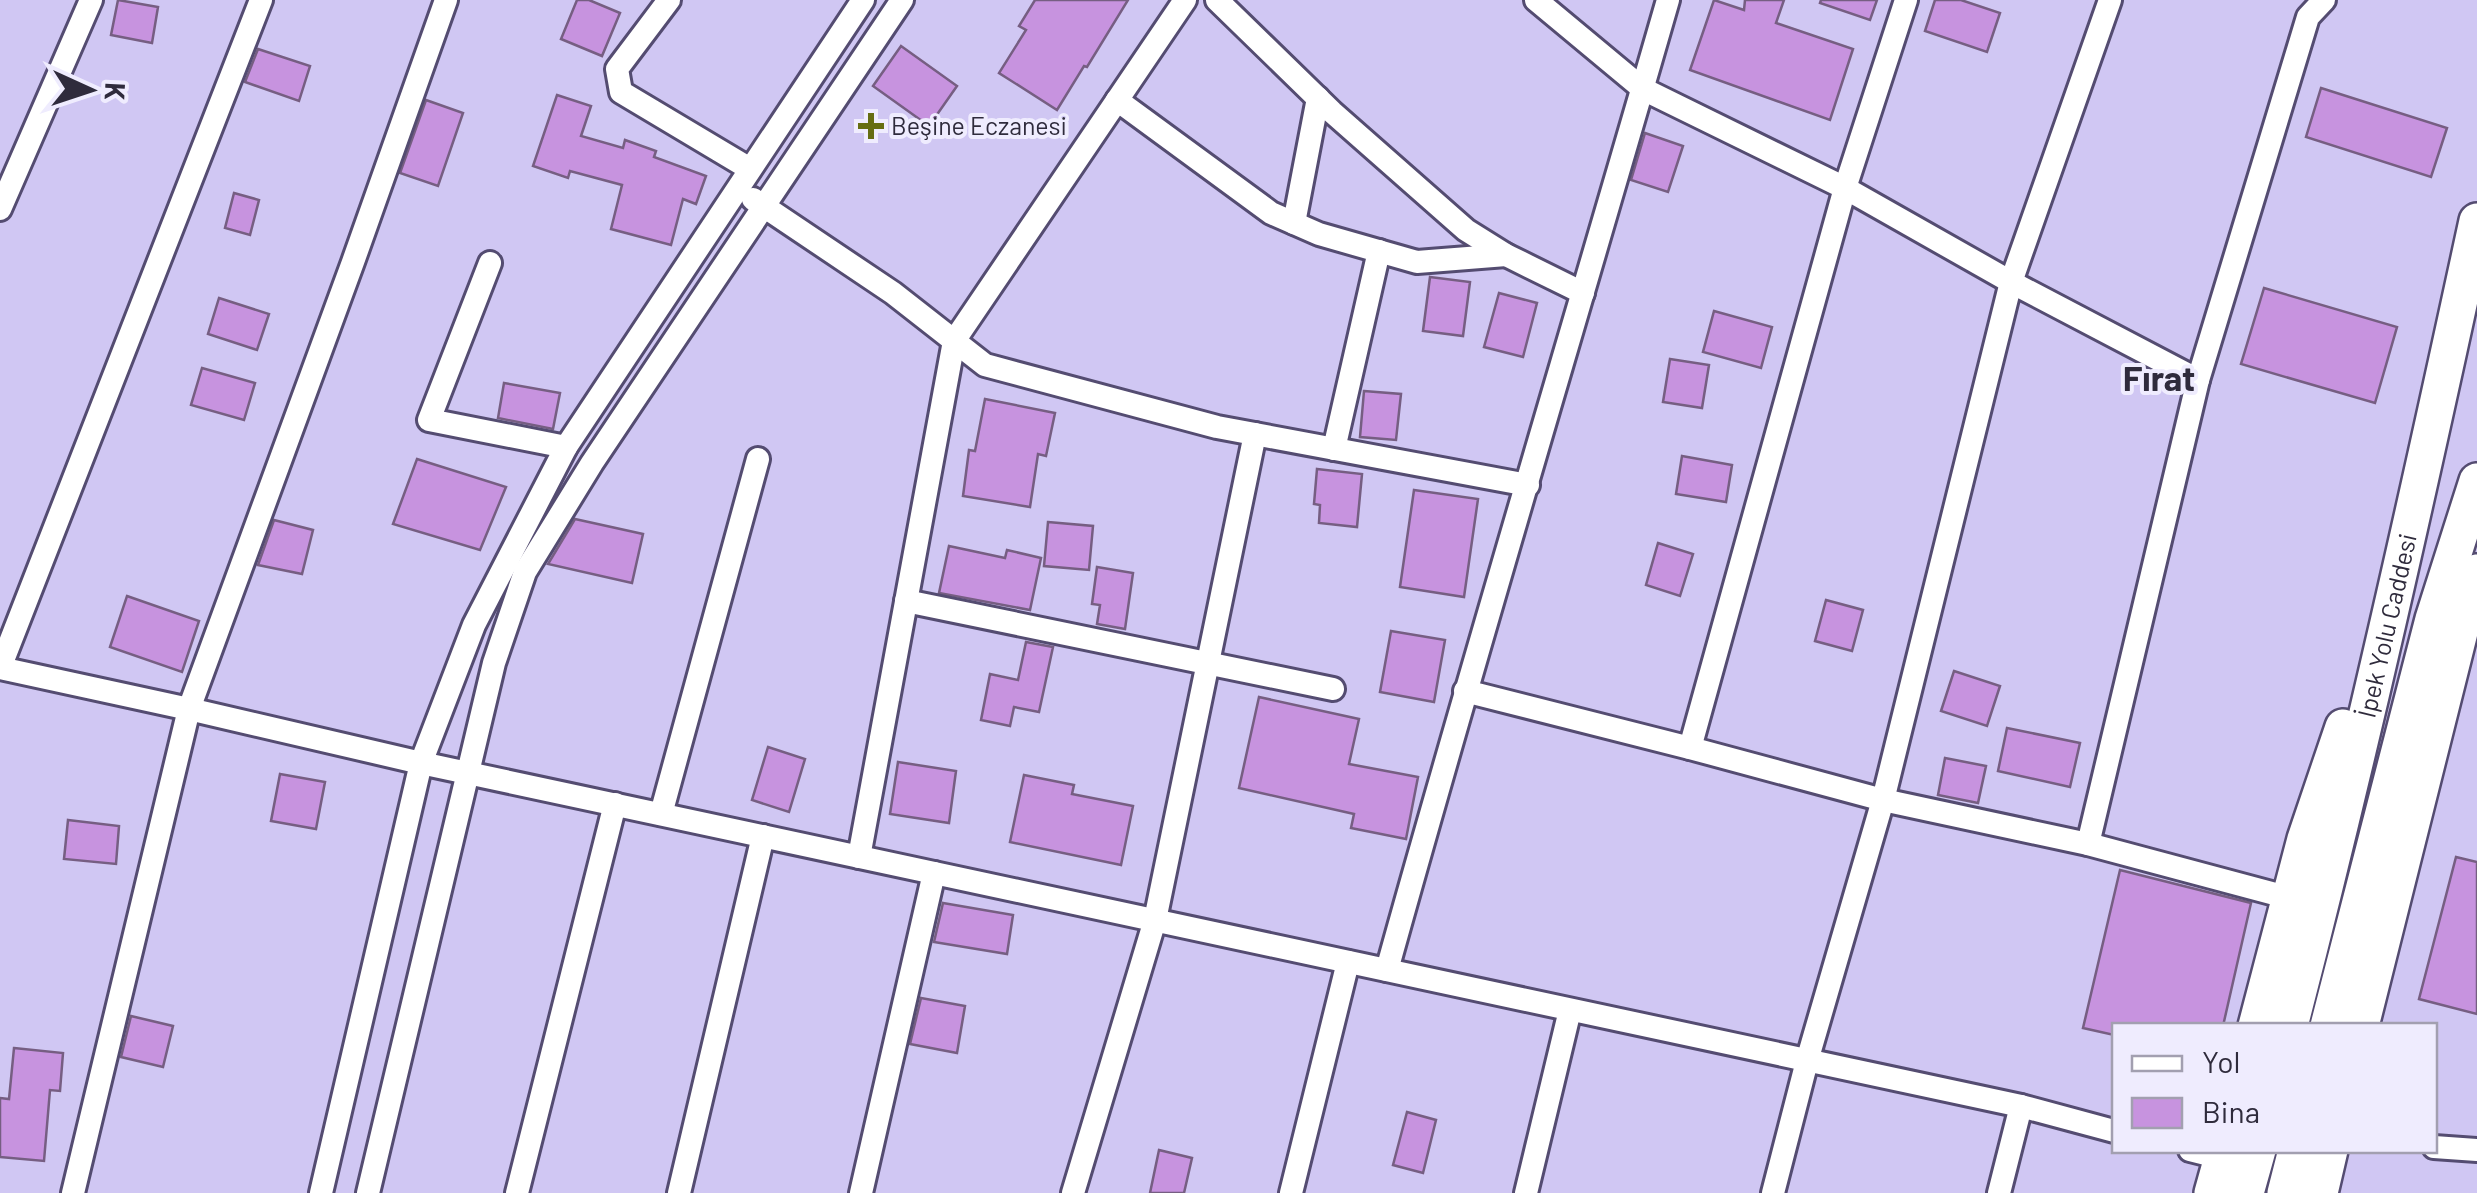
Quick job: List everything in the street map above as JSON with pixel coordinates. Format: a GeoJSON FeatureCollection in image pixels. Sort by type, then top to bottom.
{"type":"FeatureCollection","features":[{"type":"Feature","properties":{"kind":"highway","name":"İpek Yolu Caddesi"},"geometry":{"type":"LineString","coordinates":[[2291,1023],[2411,527],[2477,221]]}},
{"type":"Feature","properties":{"kind":"highway","name":"İpek Yolu Caddesi"},"geometry":{"type":"LineString","coordinates":[[2329,1023],[2433,620],[2477,481]]}},
{"type":"Feature","properties":{"kind":"highway"},"geometry":{"type":"LineString","coordinates":[[2257,1023],[2305,839],[2411,527]]}},
{"type":"Feature","properties":{"kind":"highway"},"geometry":{"type":"LineString","coordinates":[[2361,1023],[2477,572]]}},
{"type":"Feature","properties":{"kind":"highway"},"geometry":{"type":"LineString","coordinates":[[2207,1153],[2212,1193]]}},
{"type":"Feature","properties":{"kind":"highway"},"geometry":{"type":"LineString","coordinates":[[2246,1193],[2257,1153]]}},
{"type":"Feature","properties":{"kind":"highway"},"geometry":{"type":"LineString","coordinates":[[2285,1193],[2295,1153]]}},
{"type":"Feature","properties":{"kind":"highway"},"geometry":{"type":"LineString","coordinates":[[2320,1193],[2329,1153]]}},
{"type":"Feature","properties":{"kind":"street"},"geometry":{"type":"LineString","coordinates":[[0,209],[91,0]]}},
{"type":"Feature","properties":{"kind":"street"},"geometry":{"type":"LineString","coordinates":[[261,0],[0,668],[422,763],[2021,1106],[2112,1130]]}},
{"type":"Feature","properties":{"kind":"street"},"geometry":{"type":"LineString","coordinates":[[73,1193],[189,709],[446,0]]}},
{"type":"Feature","properties":{"kind":"street"},"geometry":{"type":"LineString","coordinates":[[669,0],[618,69],[620,92],[744,179],[764,206],[893,293],[985,365],[1217,427],[1528,485]]}},
{"type":"Feature","properties":{"kind":"street"},"geometry":{"type":"LineString","coordinates":[[321,1193],[422,763],[474,625],[566,447],[863,0]]}},
{"type":"Feature","properties":{"kind":"street"},"geometry":{"type":"LineString","coordinates":[[368,1193],[494,663],[525,572],[592,463],[902,0]]}},
{"type":"Feature","properties":{"kind":"street"},"geometry":{"type":"LineString","coordinates":[[859,856],[954,341],[1184,0]]}},
{"type":"Feature","properties":{"kind":"street"},"geometry":{"type":"LineString","coordinates":[[1217,0],[1318,98],[1466,230],[1584,293]]}},
{"type":"Feature","properties":{"kind":"street"},"geometry":{"type":"LineString","coordinates":[[1536,0],[1643,89],[1845,188],[2198,380]]}},
{"type":"Feature","properties":{"kind":"street"},"geometry":{"type":"LineString","coordinates":[[1387,970],[1464,691],[1528,485],[1668,0]]}},
{"type":"Feature","properties":{"kind":"street"},"geometry":{"type":"LineString","coordinates":[[1690,748],[1845,188],[1906,0]]}},
{"type":"Feature","properties":{"kind":"street"},"geometry":{"type":"LineString","coordinates":[[1774,1193],[1883,800],[2012,282],[2110,0]]}},
{"type":"Feature","properties":{"kind":"street"},"geometry":{"type":"LineString","coordinates":[[2088,844],[2198,380],[2308,6]]}},
{"type":"Feature","properties":{"kind":"street"},"geometry":{"type":"LineString","coordinates":[[1294,224],[1318,98]]}},
{"type":"Feature","properties":{"kind":"street"},"geometry":{"type":"LineString","coordinates":[[1117,100],[1272,214],[1319,234],[1417,262],[1506,254]]}},
{"type":"Feature","properties":{"kind":"street"},"geometry":{"type":"LineString","coordinates":[[1334,449],[1378,251]]}},
{"type":"Feature","properties":{"kind":"street"},"geometry":{"type":"LineString","coordinates":[[490,264],[429,420],[566,447]]}},
{"type":"Feature","properties":{"kind":"street"},"geometry":{"type":"LineString","coordinates":[[1074,1193],[1155,920],[1255,434]]}},
{"type":"Feature","properties":{"kind":"street"},"geometry":{"type":"LineString","coordinates":[[661,814],[758,458]]}},
{"type":"Feature","properties":{"kind":"street"},"geometry":{"type":"LineString","coordinates":[[906,601],[1333,689]]}},
{"type":"Feature","properties":{"kind":"street"},"geometry":{"type":"LineString","coordinates":[[1464,691],[1883,800],[2088,844],[2290,898]]}},
{"type":"Feature","properties":{"kind":"street"},"geometry":{"type":"LineString","coordinates":[[518,1193],[615,804]]}},
{"type":"Feature","properties":{"kind":"street"},"geometry":{"type":"LineString","coordinates":[[679,1193],[763,836]]}},
{"type":"Feature","properties":{"kind":"street"},"geometry":{"type":"LineString","coordinates":[[861,1193],[934,873]]}},
{"type":"Feature","properties":{"kind":"street"},"geometry":{"type":"LineString","coordinates":[[1291,1193],[1348,962]]}},
{"type":"Feature","properties":{"kind":"street"},"geometry":{"type":"LineString","coordinates":[[1526,1193],[1570,1010]]}},
{"type":"Feature","properties":{"kind":"street"},"geometry":{"type":"LineString","coordinates":[[1999,1193],[2021,1106]]}},
{"type":"Feature","properties":{"kind":"street"},"geometry":{"type":"LineString","coordinates":[[2437,1147],[2477,1150]]}},
{"type":"Feature","properties":{"kind":"building"},"geometry":{"type":"Polygon","coordinates":[[[118,0],[158,7],[152,43],[111,35],[118,0]]]}},
{"type":"Feature","properties":{"kind":"building"},"geometry":{"type":"Polygon","coordinates":[[[577,0],[589,0],[620,13],[602,56],[561,39],[577,0]]]}},
{"type":"Feature","properties":{"kind":"building"},"geometry":{"type":"Polygon","coordinates":[[[1035,0],[1128,0],[1057,110],[999,73],[1026,30],[1019,26],[1035,0]]]}},
{"type":"Feature","properties":{"kind":"building"},"geometry":{"type":"Polygon","coordinates":[[[1714,0],[1744,10],[1745,0],[1784,0],[1776,23],[1853,49],[1830,120],[1690,70],[1714,0]]]}},
{"type":"Feature","properties":{"kind":"building"},"geometry":{"type":"Polygon","coordinates":[[[1877,0],[1870,20],[1820,3],[1877,0]]]}},
{"type":"Feature","properties":{"kind":"building"},"geometry":{"type":"Polygon","coordinates":[[[1935,0],[1961,0],[2000,13],[1987,52],[1925,31],[1935,0]]]}},
{"type":"Feature","properties":{"kind":"building"},"geometry":{"type":"Polygon","coordinates":[[[901,46],[957,86],[929,126],[873,86],[901,46]]]}},
{"type":"Feature","properties":{"kind":"building"},"geometry":{"type":"Polygon","coordinates":[[[258,49],[310,66],[299,101],[245,82],[258,49]]]}},
{"type":"Feature","properties":{"kind":"building"},"geometry":{"type":"Polygon","coordinates":[[[2321,88],[2447,128],[2431,177],[2306,137],[2321,88]]]}},
{"type":"Feature","properties":{"kind":"building"},"geometry":{"type":"Polygon","coordinates":[[[557,95],[591,106],[581,136],[623,148],[625,140],[656,151],[654,157],[706,176],[696,204],[683,199],[671,245],[611,229],[622,185],[570,171],[568,178],[533,166],[557,95]]]}},
{"type":"Feature","properties":{"kind":"building"},"geometry":{"type":"Polygon","coordinates":[[[426,100],[463,113],[438,186],[400,173],[426,100]]]}},
{"type":"Feature","properties":{"kind":"building"},"geometry":{"type":"Polygon","coordinates":[[[1645,133],[1683,146],[1668,192],[1631,180],[1645,133]]]}},
{"type":"Feature","properties":{"kind":"building"},"geometry":{"type":"Polygon","coordinates":[[[234,193],[259,200],[250,235],[225,228],[234,193]]]}},
{"type":"Feature","properties":{"kind":"building"},"geometry":{"type":"Polygon","coordinates":[[[1430,277],[1470,282],[1463,336],[1423,331],[1430,277]]]}},
{"type":"Feature","properties":{"kind":"building"},"geometry":{"type":"Polygon","coordinates":[[[2264,288],[2397,327],[2375,403],[2241,364],[2264,288]]]}},
{"type":"Feature","properties":{"kind":"building"},"geometry":{"type":"Polygon","coordinates":[[[1499,293],[1537,303],[1523,357],[1484,347],[1499,293]]]}},
{"type":"Feature","properties":{"kind":"building"},"geometry":{"type":"Polygon","coordinates":[[[219,298],[269,314],[257,350],[208,334],[219,298]]]}},
{"type":"Feature","properties":{"kind":"building"},"geometry":{"type":"Polygon","coordinates":[[[1714,311],[1772,327],[1761,368],[1703,352],[1714,311]]]}},
{"type":"Feature","properties":{"kind":"building"},"geometry":{"type":"Polygon","coordinates":[[[1670,359],[1709,365],[1702,408],[1663,402],[1670,359]]]}},
{"type":"Feature","properties":{"kind":"building"},"geometry":{"type":"Polygon","coordinates":[[[202,368],[255,383],[244,420],[191,405],[202,368]]]}},
{"type":"Feature","properties":{"kind":"building"},"geometry":{"type":"Polygon","coordinates":[[[504,383],[560,393],[553,429],[498,418],[504,383]]]}},
{"type":"Feature","properties":{"kind":"building"},"geometry":{"type":"Polygon","coordinates":[[[1364,391],[1401,394],[1396,440],[1360,437],[1364,391]]]}},
{"type":"Feature","properties":{"kind":"building"},"geometry":{"type":"Polygon","coordinates":[[[985,399],[1055,413],[1046,456],[1038,454],[1030,507],[963,496],[969,450],[975,451],[985,399]]]}},
{"type":"Feature","properties":{"kind":"building"},"geometry":{"type":"Polygon","coordinates":[[[1682,456],[1732,465],[1726,502],[1676,494],[1682,456]]]}},
{"type":"Feature","properties":{"kind":"building"},"geometry":{"type":"Polygon","coordinates":[[[417,459],[506,487],[480,550],[393,524],[417,459]]]}},
{"type":"Feature","properties":{"kind":"building"},"geometry":{"type":"Polygon","coordinates":[[[1317,469],[1362,474],[1357,527],[1319,523],[1320,505],[1314,504],[1317,469]]]}},
{"type":"Feature","properties":{"kind":"building"},"geometry":{"type":"Polygon","coordinates":[[[1414,490],[1478,499],[1464,597],[1400,587],[1414,490]]]}},
{"type":"Feature","properties":{"kind":"building"},"geometry":{"type":"Polygon","coordinates":[[[575,519],[643,534],[632,583],[548,564],[575,519]]]}},
{"type":"Feature","properties":{"kind":"building"},"geometry":{"type":"Polygon","coordinates":[[[274,520],[313,530],[302,574],[258,565],[274,520]]]}},
{"type":"Feature","properties":{"kind":"building"},"geometry":{"type":"Polygon","coordinates":[[[1048,522],[1093,526],[1089,570],[1044,566],[1048,522]]]}},
{"type":"Feature","properties":{"kind":"building"},"geometry":{"type":"Polygon","coordinates":[[[1658,543],[1693,554],[1680,596],[1646,585],[1658,543]]]}},
{"type":"Feature","properties":{"kind":"building"},"geometry":{"type":"Polygon","coordinates":[[[949,546],[1005,558],[1007,550],[1041,558],[1030,610],[939,593],[949,546]]]}},
{"type":"Feature","properties":{"kind":"building"},"geometry":{"type":"Polygon","coordinates":[[[1097,567],[1133,573],[1125,629],[1097,624],[1100,605],[1092,604],[1097,567]]]}},
{"type":"Feature","properties":{"kind":"building"},"geometry":{"type":"Polygon","coordinates":[[[127,596],[199,621],[182,672],[110,647],[127,596]]]}},
{"type":"Feature","properties":{"kind":"building"},"geometry":{"type":"Polygon","coordinates":[[[1826,600],[1863,610],[1852,651],[1815,641],[1826,600]]]}},
{"type":"Feature","properties":{"kind":"building"},"geometry":{"type":"Polygon","coordinates":[[[1391,631],[1445,640],[1434,702],[1380,692],[1391,631]]]}},
{"type":"Feature","properties":{"kind":"building"},"geometry":{"type":"Polygon","coordinates":[[[1026,642],[1053,647],[1039,712],[1014,707],[1010,726],[981,720],[990,674],[1018,680],[1026,642]]]}},
{"type":"Feature","properties":{"kind":"building"},"geometry":{"type":"Polygon","coordinates":[[[1954,671],[2000,686],[1987,726],[1941,711],[1954,671]]]}},
{"type":"Feature","properties":{"kind":"building"},"geometry":{"type":"Polygon","coordinates":[[[1259,697],[1359,719],[1349,764],[1418,777],[1406,839],[1351,828],[1354,814],[1239,788],[1259,697]]]}},
{"type":"Feature","properties":{"kind":"building"},"geometry":{"type":"Polygon","coordinates":[[[2007,728],[2080,743],[2070,787],[1998,771],[2007,728]]]}},
{"type":"Feature","properties":{"kind":"building"},"geometry":{"type":"Polygon","coordinates":[[[768,747],[805,759],[789,812],[752,800],[768,747]]]}},
{"type":"Feature","properties":{"kind":"building"},"geometry":{"type":"Polygon","coordinates":[[[1945,758],[1986,766],[1978,803],[1938,795],[1945,758]]]}},
{"type":"Feature","properties":{"kind":"building"},"geometry":{"type":"Polygon","coordinates":[[[898,762],[956,771],[949,823],[890,814],[898,762]]]}},
{"type":"Feature","properties":{"kind":"building"},"geometry":{"type":"Polygon","coordinates":[[[280,774],[325,782],[316,829],[271,821],[280,774]]]}},
{"type":"Feature","properties":{"kind":"building"},"geometry":{"type":"Polygon","coordinates":[[[1024,775],[1074,785],[1072,794],[1133,806],[1121,865],[1010,842],[1024,775]]]}},
{"type":"Feature","properties":{"kind":"building"},"geometry":{"type":"Polygon","coordinates":[[[68,820],[119,826],[116,864],[64,859],[68,820]]]}},
{"type":"Feature","properties":{"kind":"building"},"geometry":{"type":"Polygon","coordinates":[[[2456,857],[2477,862],[2477,1014],[2419,999],[2456,857]]]}},
{"type":"Feature","properties":{"kind":"building"},"geometry":{"type":"Polygon","coordinates":[[[2120,870],[2251,903],[2224,1023],[2112,1023],[2112,1035],[2083,1028],[2120,870]]]}},
{"type":"Feature","properties":{"kind":"building"},"geometry":{"type":"Polygon","coordinates":[[[943,903],[1013,915],[1007,954],[934,942],[943,903]]]}},
{"type":"Feature","properties":{"kind":"building"},"geometry":{"type":"Polygon","coordinates":[[[921,998],[965,1006],[957,1053],[910,1044],[921,998]]]}},
{"type":"Feature","properties":{"kind":"building"},"geometry":{"type":"Polygon","coordinates":[[[131,1016],[173,1026],[163,1067],[121,1057],[131,1016]]]}},
{"type":"Feature","properties":{"kind":"building"},"geometry":{"type":"Polygon","coordinates":[[[14,1048],[63,1053],[60,1091],[50,1090],[44,1161],[0,1157],[0,1098],[9,1099],[14,1048]]]}},
{"type":"Feature","properties":{"kind":"building"},"geometry":{"type":"Polygon","coordinates":[[[1407,1112],[1436,1120],[1423,1173],[1393,1165],[1407,1112]]]}},
{"type":"Feature","properties":{"kind":"building"},"geometry":{"type":"Polygon","coordinates":[[[1159,1150],[1192,1158],[1184,1193],[1150,1193],[1159,1150]]]}},
{"type":"Feature","properties":{"kind":"place","name":"Beşine Eczanesi"},"geometry":{"type":"Point","coordinates":[871,126]}},
{"type":"Feature","properties":{"kind":"district","name":"Fırat"},"geometry":{"type":"Point","coordinates":[2159,379]}}]}
